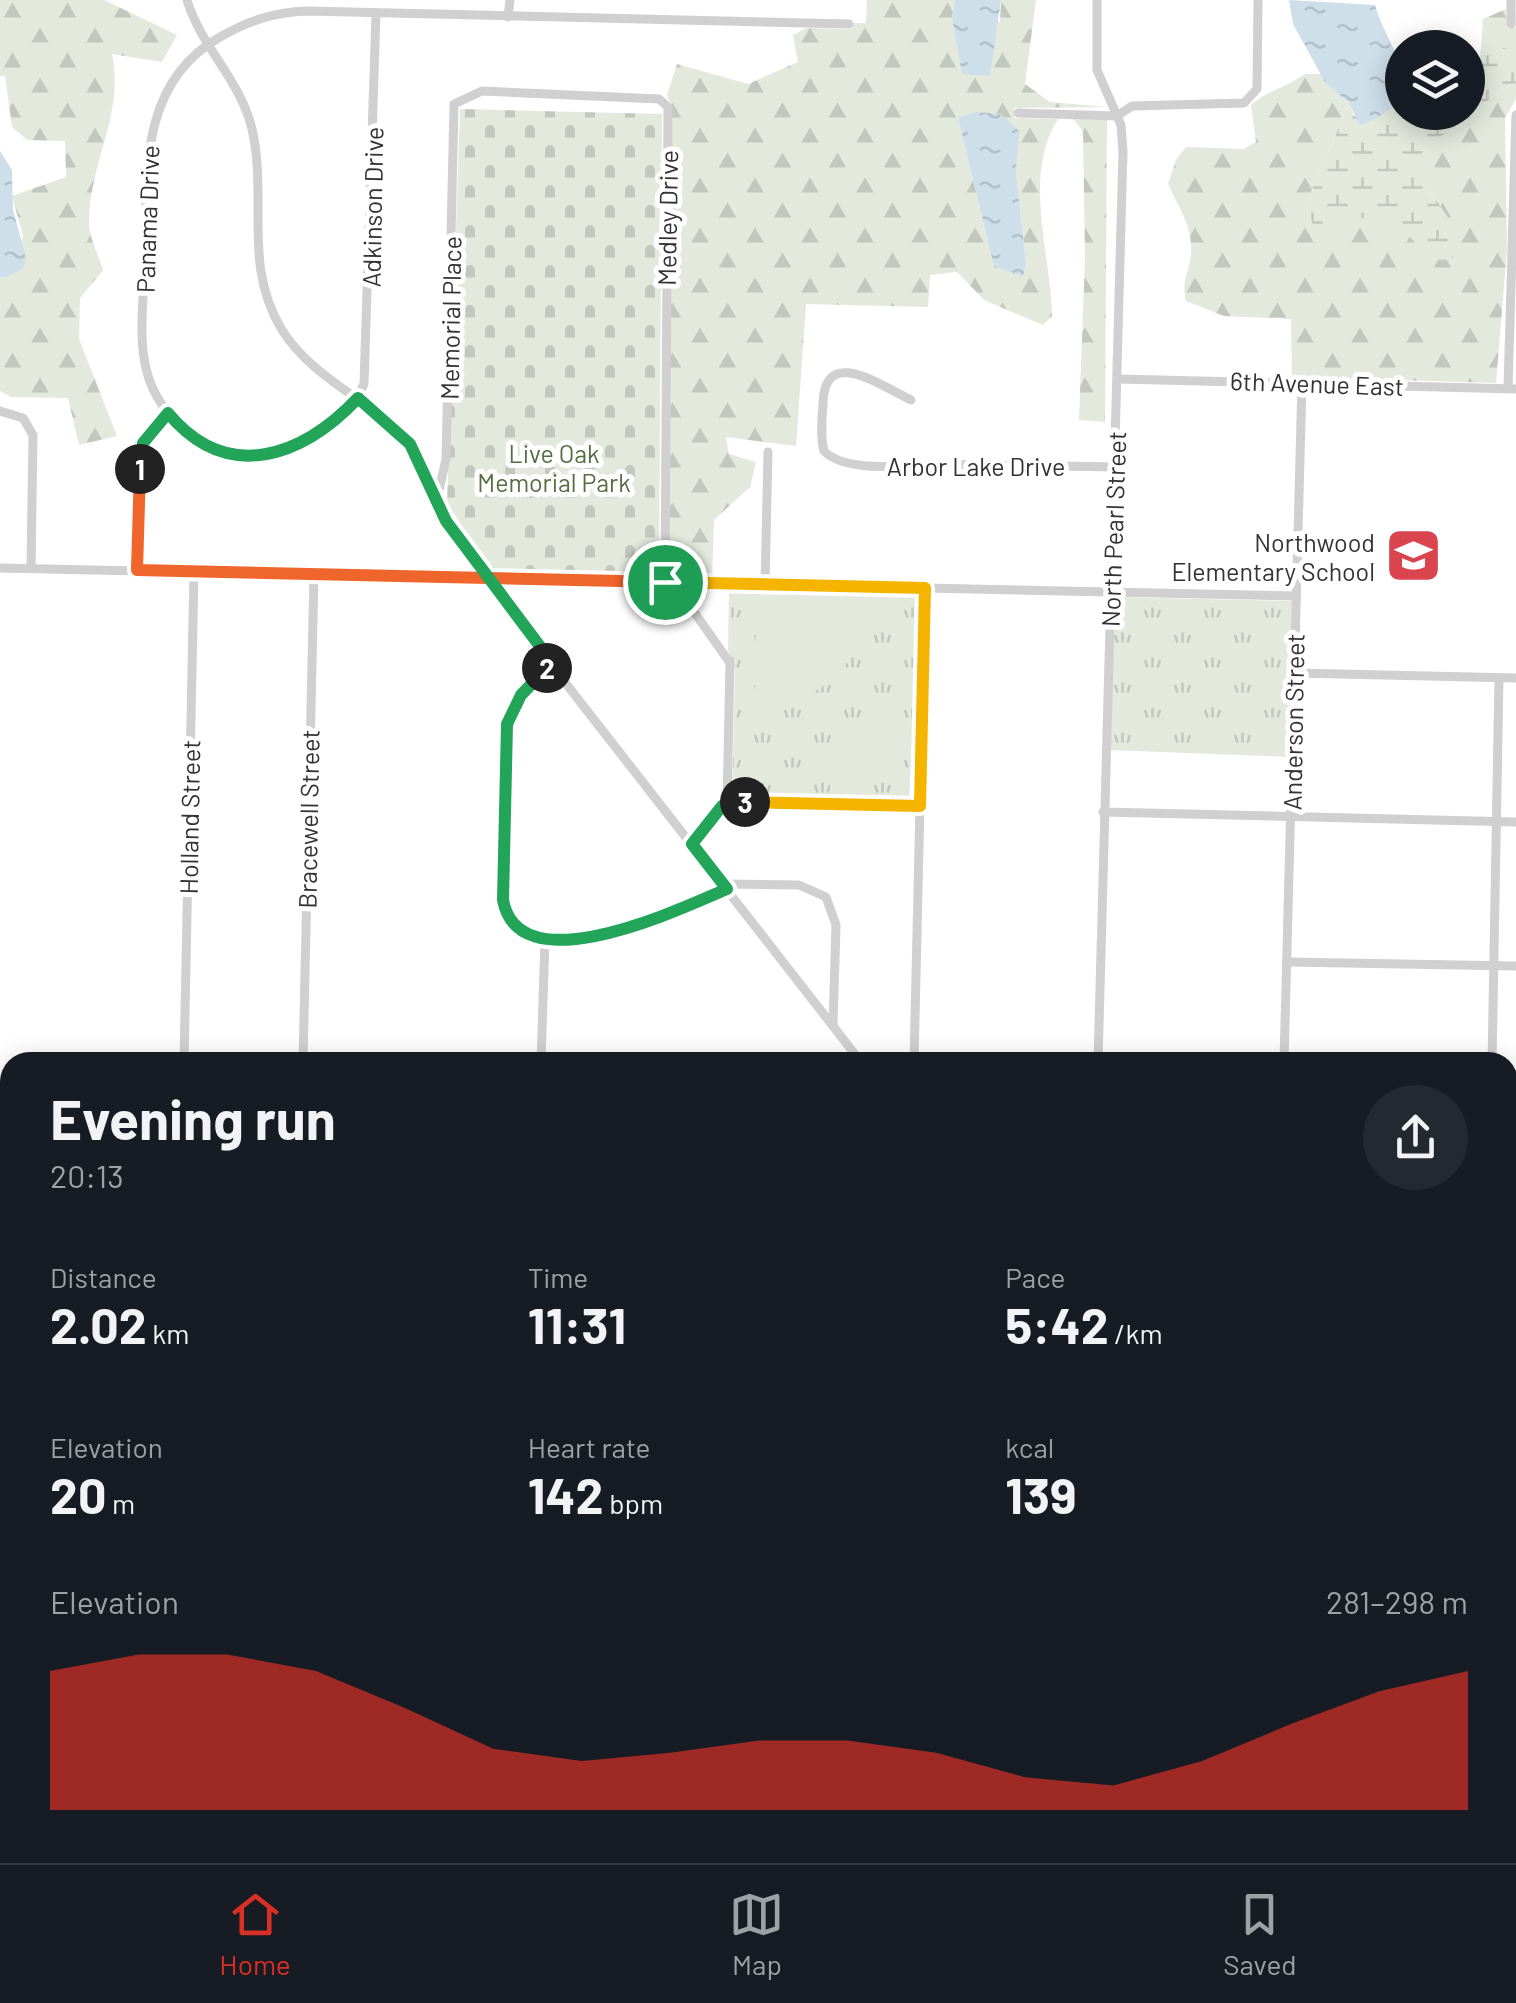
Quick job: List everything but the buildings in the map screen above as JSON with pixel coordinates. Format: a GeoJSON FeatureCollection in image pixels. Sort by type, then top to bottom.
{"type":"FeatureCollection","features":[{"type":"Feature","properties":{"kind":"street"},"geometry":{"type":"LineString","coordinates":[[187,0],[206,45],[235,87],[252,127],[256,249],[268,302],[303,356],[410,444],[446,521],[551,664],[853,1052]]}},
{"type":"Feature","properties":{"kind":"street"},"geometry":{"type":"LineString","coordinates":[[508,17],[510,0]]}},
{"type":"Feature","properties":{"kind":"street","name":"North Pearl Street"},"geometry":{"type":"LineString","coordinates":[[1096,0],[1097,70],[1116,116],[1123,151],[1098,1052]]}},
{"type":"Feature","properties":{"kind":"street"},"geometry":{"type":"LineString","coordinates":[[1018,113],[1116,116],[1132,106],[1237,104],[1252,98],[1257,89],[1258,0]]}},
{"type":"Feature","properties":{"kind":"street"},"geometry":{"type":"LineString","coordinates":[[1510,0],[1511,24]]}},
{"type":"Feature","properties":{"kind":"street","name":"Adkinson Drive"},"geometry":{"type":"LineString","coordinates":[[358,398],[369,342],[376,13]]}},
{"type":"Feature","properties":{"kind":"street","name":"Panama Drive"},"geometry":{"type":"LineString","coordinates":[[358,398],[314,439],[266,455],[244,455],[210,446],[190,434],[168,413],[151,385],[144,354],[149,142],[164,95],[180,69],[206,45],[239,26],[276,14],[849,24]]}},
{"type":"Feature","properties":{"kind":"street","name":"Medley Drive"},"geometry":{"type":"LineString","coordinates":[[454,136],[454,104],[482,92],[591,93],[654,98],[667,104],[669,582]]}},
{"type":"Feature","properties":{"kind":"street"},"geometry":{"type":"LineString","coordinates":[[1512,388],[1516,115]]}},
{"type":"Feature","properties":{"kind":"street","name":"Memorial Place"},"geometry":{"type":"LineString","coordinates":[[437,499],[446,459],[454,136]]}},
{"type":"Feature","properties":{"kind":"street","name":"Arbor Lake Drive"},"geometry":{"type":"LineString","coordinates":[[911,400],[858,375],[839,372],[831,376],[823,390],[824,451],[836,459],[907,469],[928,464],[1116,467]]}},
{"type":"Feature","properties":{"kind":"street","name":"6th Avenue East"},"geometry":{"type":"LineString","coordinates":[[1118,379],[1512,388]]}},
{"type":"Feature","properties":{"kind":"street","name":"Anderson Street"},"geometry":{"type":"LineString","coordinates":[[1284,1052],[1302,382]]}},
{"type":"Feature","properties":{"kind":"street"},"geometry":{"type":"LineString","coordinates":[[0,412],[23,418],[34,435],[31,568]]}},
{"type":"Feature","properties":{"kind":"street"},"geometry":{"type":"LineString","coordinates":[[137,570],[141,450],[151,428],[168,413]]}},
{"type":"Feature","properties":{"kind":"street"},"geometry":{"type":"LineString","coordinates":[[765,584],[768,452]]}},
{"type":"Feature","properties":{"kind":"street"},"geometry":{"type":"LineString","coordinates":[[0,568],[1296,596]]}},
{"type":"Feature","properties":{"kind":"street","name":"Holland Street"},"geometry":{"type":"LineString","coordinates":[[184,1052],[194,572]]}},
{"type":"Feature","properties":{"kind":"street","name":"Bracewell Street"},"geometry":{"type":"LineString","coordinates":[[303,1052],[314,575]]}},
{"type":"Feature","properties":{"kind":"street"},"geometry":{"type":"LineString","coordinates":[[669,582],[730,663],[728,804],[692,844]]}},
{"type":"Feature","properties":{"kind":"street"},"geometry":{"type":"LineString","coordinates":[[914,1052],[925,588]]}},
{"type":"Feature","properties":{"kind":"street"},"geometry":{"type":"LineString","coordinates":[[551,664],[511,710],[504,780],[505,912],[520,932],[544,940],[627,928],[725,887],[799,886],[826,897],[836,925],[830,1008],[834,1029]]}},
{"type":"Feature","properties":{"kind":"street"},"geometry":{"type":"LineString","coordinates":[[1295,673],[1516,678]]}},
{"type":"Feature","properties":{"kind":"street"},"geometry":{"type":"LineString","coordinates":[[1492,1052],[1500,678]]}},
{"type":"Feature","properties":{"kind":"street"},"geometry":{"type":"LineString","coordinates":[[728,804],[920,806]]}},
{"type":"Feature","properties":{"kind":"street"},"geometry":{"type":"LineString","coordinates":[[1104,812],[1516,822]]}},
{"type":"Feature","properties":{"kind":"street"},"geometry":{"type":"LineString","coordinates":[[540,1052],[544,940]]}},
{"type":"Feature","properties":{"kind":"street"},"geometry":{"type":"LineString","coordinates":[[1287,962],[1516,966]]}},
{"type":"Feature","properties":{"kind":"green space"},"geometry":{"type":"Polygon","coordinates":[[[0,0],[104,0],[177,35],[162,62],[112,54],[114,98],[94,181],[89,225],[103,270],[80,298],[79,339],[117,436],[79,445],[68,398],[11,397],[0,391],[0,277],[5,278],[23,236],[12,196],[66,177],[65,141],[27,140],[12,127],[5,76],[0,76],[0,0]]]}},
{"type":"Feature","properties":{"kind":"green space"},"geometry":{"type":"Polygon","coordinates":[[[867,0],[955,0],[952,18],[1000,22],[1001,0],[1036,0],[1025,84],[1050,102],[1107,107],[1014,108],[1014,118],[1058,119],[1047,141],[1040,190],[1052,316],[1043,325],[984,300],[957,272],[930,275],[928,307],[806,304],[796,446],[726,437],[729,454],[756,462],[750,487],[714,520],[712,578],[672,575],[667,547],[672,107],[667,95],[677,64],[748,84],[798,62],[793,35],[807,28],[852,29],[853,23],[866,23],[867,0]],[[958,118],[994,265],[1023,277],[1026,264],[1016,170],[1020,133],[958,118]]]}},
{"type":"Feature","properties":{"kind":"green space"},"geometry":{"type":"Polygon","coordinates":[[[1506,9],[1507,28],[1515,28],[1516,9],[1516,52],[1485,49],[1483,19],[1506,9]]]}},
{"type":"Feature","properties":{"kind":"green space"},"geometry":{"type":"Polygon","coordinates":[[[1485,49],[1516,52],[1516,83],[1485,103],[1485,49]]]}},
{"type":"Feature","properties":{"kind":"green space"},"geometry":{"type":"Polygon","coordinates":[[[1305,74],[1321,74],[1349,104],[1306,204],[1339,223],[1368,217],[1390,222],[1410,236],[1428,259],[1435,198],[1412,167],[1431,139],[1453,130],[1485,130],[1485,103],[1516,83],[1516,99],[1505,118],[1507,250],[1496,383],[1292,377],[1291,319],[1224,316],[1186,301],[1190,235],[1168,184],[1176,160],[1186,147],[1244,149],[1256,142],[1251,105],[1305,74]]]}},
{"type":"Feature","properties":{"kind":"green space"},"geometry":{"type":"Polygon","coordinates":[[[1349,104],[1354,116],[1385,106],[1385,130],[1453,130],[1431,139],[1413,167],[1463,239],[1452,260],[1428,259],[1402,229],[1378,218],[1351,220],[1315,231],[1306,204],[1349,104]]]}},
{"type":"Feature","properties":{"kind":"green space","name":"Live Oak Memorial Park"},"geometry":{"type":"Polygon","coordinates":[[[460,109],[662,114],[659,574],[493,573],[447,503],[460,109]]]}},
{"type":"Feature","properties":{"kind":"green space"},"geometry":{"type":"Polygon","coordinates":[[[1073,119],[1107,120],[1105,422],[1079,420],[1085,259],[1083,131],[1073,119]]]}},
{"type":"Feature","properties":{"kind":"green space"},"geometry":{"type":"Polygon","coordinates":[[[729,588],[920,593],[909,801],[732,797],[735,670],[728,650],[729,588]]]}},
{"type":"Feature","properties":{"kind":"green space"},"geometry":{"type":"Polygon","coordinates":[[[763,597],[867,598],[858,643],[835,677],[800,698],[755,708],[756,602],[763,597]]]}},
{"type":"Feature","properties":{"kind":"green space"},"geometry":{"type":"Polygon","coordinates":[[[1115,597],[1292,601],[1288,757],[1109,750],[1115,597]]]}},
{"type":"Feature","properties":{"kind":"green space"},"geometry":{"type":"Polygon","coordinates":[[[891,707],[902,780],[830,789],[833,759],[844,735],[862,718],[891,707]]]}},
{"type":"Feature","properties":{"kind":"water"},"geometry":{"type":"Polygon","coordinates":[[[955,0],[1001,0],[990,76],[962,74],[952,18],[955,0]]]}},
{"type":"Feature","properties":{"kind":"water"},"geometry":{"type":"Polygon","coordinates":[[[1289,0],[1375,5],[1385,30],[1385,112],[1360,125],[1348,102],[1325,82],[1293,24],[1289,0]]]}},
{"type":"Feature","properties":{"kind":"water"},"geometry":{"type":"Polygon","coordinates":[[[976,112],[1001,114],[1020,132],[1016,170],[1026,264],[1023,277],[994,266],[958,118],[976,112]]]}},
{"type":"Feature","properties":{"kind":"water"},"geometry":{"type":"Polygon","coordinates":[[[0,151],[12,170],[13,210],[26,257],[23,269],[4,278],[0,277],[0,151]]]}},
{"type":"Feature","properties":{"kind":"place","name":"Northwood Elementary School"},"geometry":{"type":"Point","coordinates":[1414,556]}},
{"type":"Feature","properties":{"kind":"route"},"geometry":{"type":"LineString","coordinates":[[665,582],[491,578],[486,578],[314,575],[137,570],[141,450],[151,428],[168,413],[190,434],[219,450],[244,455],[288,451],[328,429],[358,398],[410,444],[427,472],[446,521],[486,578],[491,578],[551,664],[511,710],[504,780],[505,912],[520,932],[544,940],[594,936],[627,928],[727,889],[692,844],[722,806],[740,802],[920,806],[925,588],[665,582]]}}]}
